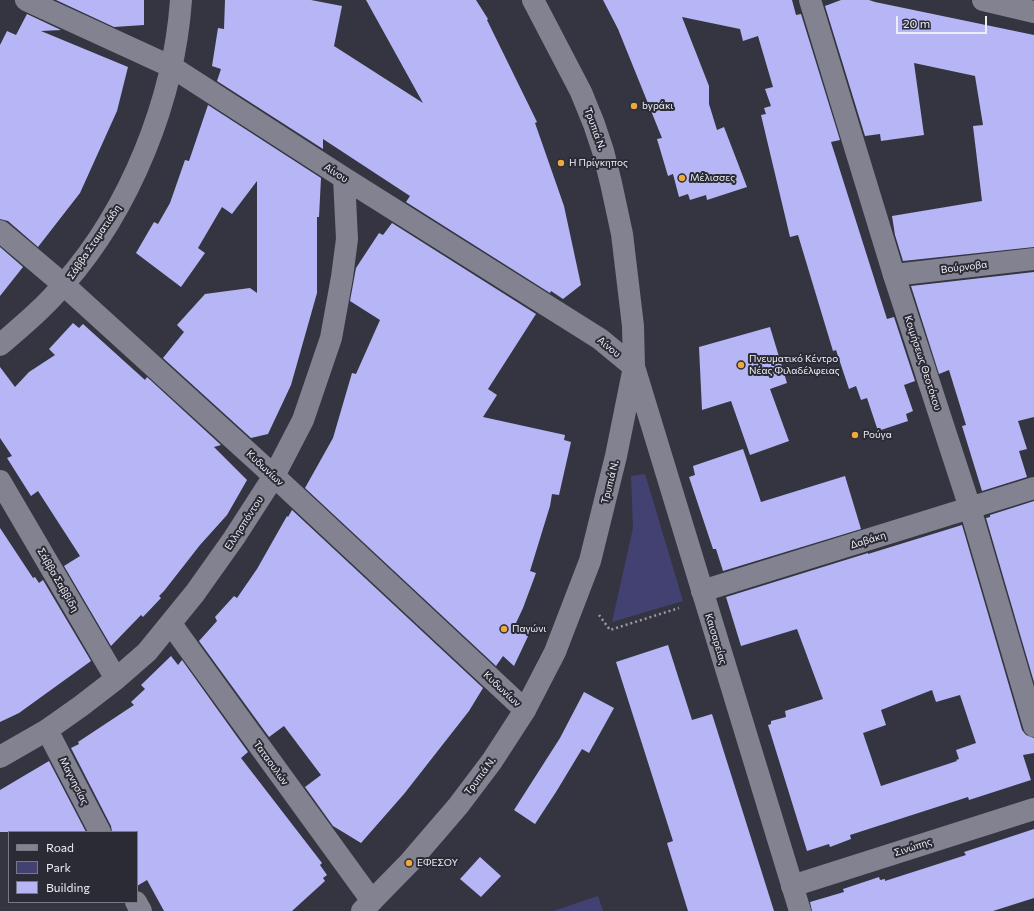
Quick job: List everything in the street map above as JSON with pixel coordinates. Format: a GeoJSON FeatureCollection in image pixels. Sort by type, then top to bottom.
{"type":"FeatureCollection","features":[{"type":"Feature","properties":{"kind":"street","name":"Αίνου"},"geometry":{"type":"LineString","coordinates":[[26,0],[172,67],[344,178],[600,339],[634,367]]}},
{"type":"Feature","properties":{"kind":"street","name":"Σάββα Σταματιάδη"},"geometry":{"type":"LineString","coordinates":[[0,345],[34,315],[64,285],[109,223],[127,191],[150,138],[172,67],[181,0]]}},
{"type":"Feature","properties":{"kind":"street","name":"Τρυπιά Ν."},"geometry":{"type":"LineString","coordinates":[[367,906],[409,863],[458,806],[492,761],[525,710],[555,652],[590,561],[616,456],[634,367],[633,326],[622,234],[603,151],[581,92],[533,0]]}},
{"type":"Feature","properties":{"kind":"street","name":"Κοιμήσεως Θεοτόκου"},"geometry":{"type":"LineString","coordinates":[[810,0],[894,275],[970,508],[1034,726]]}},
{"type":"Feature","properties":{"kind":"street"},"geometry":{"type":"LineString","coordinates":[[983,0],[1034,12]]}},
{"type":"Feature","properties":{"kind":"street","name":"Ελλησπόντου"},"geometry":{"type":"LineString","coordinates":[[0,756],[47,730],[81,706],[116,679],[147,652],[195,593],[234,538],[274,476],[303,420],[331,338],[342,278],[347,239],[344,178]]}},
{"type":"Feature","properties":{"kind":"street","name":"Κυδωνίων"},"geometry":{"type":"LineString","coordinates":[[0,231],[64,285],[274,476],[525,710]]}},
{"type":"Feature","properties":{"kind":"street","name":"Βούρνοβα"},"geometry":{"type":"LineString","coordinates":[[894,275],[1034,259]]}},
{"type":"Feature","properties":{"kind":"street","name":"Καισαρείας"},"geometry":{"type":"LineString","coordinates":[[634,367],[800,911]]}},
{"type":"Feature","properties":{"kind":"street","name":"Σάββα Σαββίδη"},"geometry":{"type":"LineString","coordinates":[[0,481],[116,679]]}},
{"type":"Feature","properties":{"kind":"street","name":"Δαβάκη"},"geometry":{"type":"LineString","coordinates":[[703,595],[1034,488]]}},
{"type":"Feature","properties":{"kind":"street","name":"Ταταουλών"},"geometry":{"type":"LineString","coordinates":[[170,624],[367,906]]}},
{"type":"Feature","properties":{"kind":"street","name":"Μαγνησίας"},"geometry":{"type":"LineString","coordinates":[[47,730],[99,831]]}},
{"type":"Feature","properties":{"kind":"street","name":"Σινώπης"},"geometry":{"type":"LineString","coordinates":[[792,886],[1034,809]]}},
{"type":"Feature","properties":{"kind":"path"},"geometry":{"type":"LineString","coordinates":[[577,594],[603,619],[610,630],[703,595]]}},
{"type":"Feature","properties":{"kind":"green space"},"geometry":{"type":"Polygon","coordinates":[[[645,474],[683,601],[612,622],[633,528],[631,476],[645,474]]]}},
{"type":"Feature","properties":{"kind":"green space"},"geometry":{"type":"Polygon","coordinates":[[[598,896],[603,911],[553,911],[598,896]]]}},
{"type":"Feature","properties":{"kind":"building"},"geometry":{"type":"Polygon","coordinates":[[[56,0],[144,0],[144,25],[114,27],[56,0]]]}},
{"type":"Feature","properties":{"kind":"building"},"geometry":{"type":"Polygon","coordinates":[[[225,0],[311,0],[342,6],[334,46],[423,103],[366,0],[476,0],[488,19],[487,20],[537,122],[535,123],[564,206],[581,285],[563,299],[551,291],[550,293],[406,202],[410,196],[323,139],[323,149],[217,81],[221,69],[212,66],[218,28],[224,29],[225,0]]]}},
{"type":"Feature","properties":{"kind":"building"},"geometry":{"type":"Polygon","coordinates":[[[603,0],[792,0],[796,15],[801,14],[840,140],[831,142],[887,319],[894,317],[915,381],[904,385],[913,411],[906,414],[908,421],[878,431],[867,398],[861,400],[856,386],[849,389],[836,350],[833,351],[798,235],[790,237],[761,115],[766,114],[764,108],[771,106],[765,89],[773,87],[758,36],[743,41],[740,29],[682,17],[709,86],[709,104],[717,130],[724,127],[747,187],[707,200],[706,195],[690,200],[688,194],[679,197],[673,174],[668,176],[657,139],[662,138],[618,29],[603,0]]]}},
{"type":"Feature","properties":{"kind":"building"},"geometry":{"type":"Polygon","coordinates":[[[841,0],[869,0],[1034,35],[1034,247],[903,261],[895,235],[892,216],[982,201],[973,126],[983,125],[975,76],[914,63],[924,135],[881,141],[880,134],[865,136],[825,6],[841,0]]]}},
{"type":"Feature","properties":{"kind":"building"},"geometry":{"type":"Polygon","coordinates":[[[27,14],[61,30],[41,31],[128,67],[117,111],[80,193],[38,247],[8,221],[0,219],[0,45],[7,31],[16,35],[27,14]]]}},
{"type":"Feature","properties":{"kind":"building"},"geometry":{"type":"Polygon","coordinates":[[[208,105],[321,178],[319,217],[317,217],[317,293],[291,385],[268,434],[251,438],[163,358],[184,332],[177,325],[205,294],[250,288],[257,293],[257,181],[232,214],[222,207],[198,248],[205,253],[181,287],[136,253],[154,222],[158,224],[170,203],[185,160],[189,161],[208,105]]]}},
{"type":"Feature","properties":{"kind":"building"},"geometry":{"type":"Polygon","coordinates":[[[392,223],[536,314],[488,389],[497,395],[483,417],[565,435],[564,440],[571,442],[559,495],[552,494],[550,506],[530,571],[536,573],[516,623],[530,632],[514,666],[503,656],[496,666],[305,488],[333,438],[352,373],[356,374],[380,320],[350,301],[356,268],[379,233],[383,235],[392,223]]]}},
{"type":"Feature","properties":{"kind":"building"},"geometry":{"type":"Polygon","coordinates":[[[0,247],[23,267],[0,296],[0,247]]]}},
{"type":"Feature","properties":{"kind":"building"},"geometry":{"type":"Polygon","coordinates":[[[1034,272],[1034,417],[1018,421],[1027,449],[1019,451],[1027,477],[982,491],[962,426],[966,425],[949,370],[939,374],[911,286],[1034,272]]]}},
{"type":"Feature","properties":{"kind":"building"},"geometry":{"type":"Polygon","coordinates":[[[73,323],[79,328],[83,324],[145,380],[147,377],[221,445],[214,447],[247,480],[227,515],[200,545],[159,596],[161,598],[143,617],[141,615],[111,646],[64,566],[80,556],[38,491],[31,496],[7,458],[12,456],[0,438],[0,367],[15,387],[29,372],[55,355],[49,349],[73,323]]]}},
{"type":"Feature","properties":{"kind":"building","name":"Πνευματικό Κέντρο Νέας Φιλαδέλφειας"},"geometry":{"type":"Polygon","coordinates":[[[770,327],[787,383],[770,389],[789,441],[750,455],[731,401],[702,410],[699,347],[770,327]]]}},
{"type":"Feature","properties":{"kind":"building"},"geometry":{"type":"Polygon","coordinates":[[[743,449],[761,502],[845,476],[861,529],[723,571],[716,549],[713,549],[689,477],[695,475],[693,466],[743,449]]]}},
{"type":"Feature","properties":{"kind":"building"},"geometry":{"type":"Polygon","coordinates":[[[1034,501],[1034,682],[986,518],[990,517],[990,515],[1034,501]]]}},
{"type":"Feature","properties":{"kind":"building"},"geometry":{"type":"Polygon","coordinates":[[[292,510],[483,688],[469,711],[404,794],[361,843],[333,826],[305,787],[321,775],[284,726],[269,737],[199,641],[217,621],[215,617],[234,596],[237,598],[257,569],[287,516],[288,517],[292,510]]]}},
{"type":"Feature","properties":{"kind":"building"},"geometry":{"type":"Polygon","coordinates":[[[962,525],[1022,730],[1026,735],[1034,738],[1034,753],[1023,755],[1031,780],[969,800],[968,797],[850,835],[851,839],[830,847],[829,844],[807,851],[768,725],[771,724],[771,721],[786,717],[785,711],[823,699],[797,629],[741,646],[726,597],[962,525]],[[932,690],[881,710],[886,725],[863,733],[881,786],[957,761],[956,760],[959,759],[956,750],[976,743],[960,695],[936,702],[932,690]]]}},
{"type":"Feature","properties":{"kind":"building"},"geometry":{"type":"Polygon","coordinates":[[[0,528],[33,578],[35,577],[39,583],[43,580],[91,661],[19,713],[0,722],[0,528]]]}},
{"type":"Feature","properties":{"kind":"building"},"geometry":{"type":"Polygon","coordinates":[[[668,645],[692,720],[712,714],[774,911],[688,911],[667,843],[673,841],[616,662],[668,645]]]}},
{"type":"Feature","properties":{"kind":"building"},"geometry":{"type":"Polygon","coordinates":[[[171,656],[178,665],[182,660],[248,752],[241,758],[322,863],[320,865],[327,875],[323,878],[325,881],[292,911],[164,911],[147,880],[138,885],[138,831],[112,831],[111,826],[71,748],[79,744],[78,742],[134,705],[131,702],[145,689],[141,685],[171,656]]]}},
{"type":"Feature","properties":{"kind":"building"},"geometry":{"type":"Polygon","coordinates":[[[584,692],[614,708],[589,753],[582,749],[535,824],[514,810],[560,738],[584,692]]]}},
{"type":"Feature","properties":{"kind":"building"},"geometry":{"type":"Polygon","coordinates":[[[49,761],[85,831],[0,832],[0,790],[49,761]]]}},
{"type":"Feature","properties":{"kind":"building"},"geometry":{"type":"Polygon","coordinates":[[[1034,829],[1034,898],[993,911],[812,911],[810,902],[844,892],[843,889],[879,877],[880,880],[885,879],[885,881],[966,855],[964,852],[1034,829]]]}},
{"type":"Feature","properties":{"kind":"building"},"geometry":{"type":"Polygon","coordinates":[[[480,857],[501,876],[481,897],[460,879],[480,857]]]}},
{"type":"Feature","properties":{"kind":"place","name":"byράκι"},"geometry":{"type":"Point","coordinates":[634,106]}},
{"type":"Feature","properties":{"kind":"place","name":"Η Πρίγκηπος"},"geometry":{"type":"Point","coordinates":[561,163]}},
{"type":"Feature","properties":{"kind":"place","name":"Μέλισσες"},"geometry":{"type":"Point","coordinates":[682,178]}},
{"type":"Feature","properties":{"kind":"place","name":"Πνευματικό Κέντρο Νέας Φιλαδέλφειας"},"geometry":{"type":"Point","coordinates":[741,365]}},
{"type":"Feature","properties":{"kind":"place","name":"Ρούγα"},"geometry":{"type":"Point","coordinates":[855,435]}},
{"type":"Feature","properties":{"kind":"place","name":"Παγώνι"},"geometry":{"type":"Point","coordinates":[504,629]}},
{"type":"Feature","properties":{"kind":"place","name":"ΕΦΕΣΟΥ"},"geometry":{"type":"Point","coordinates":[409,863]}}]}
